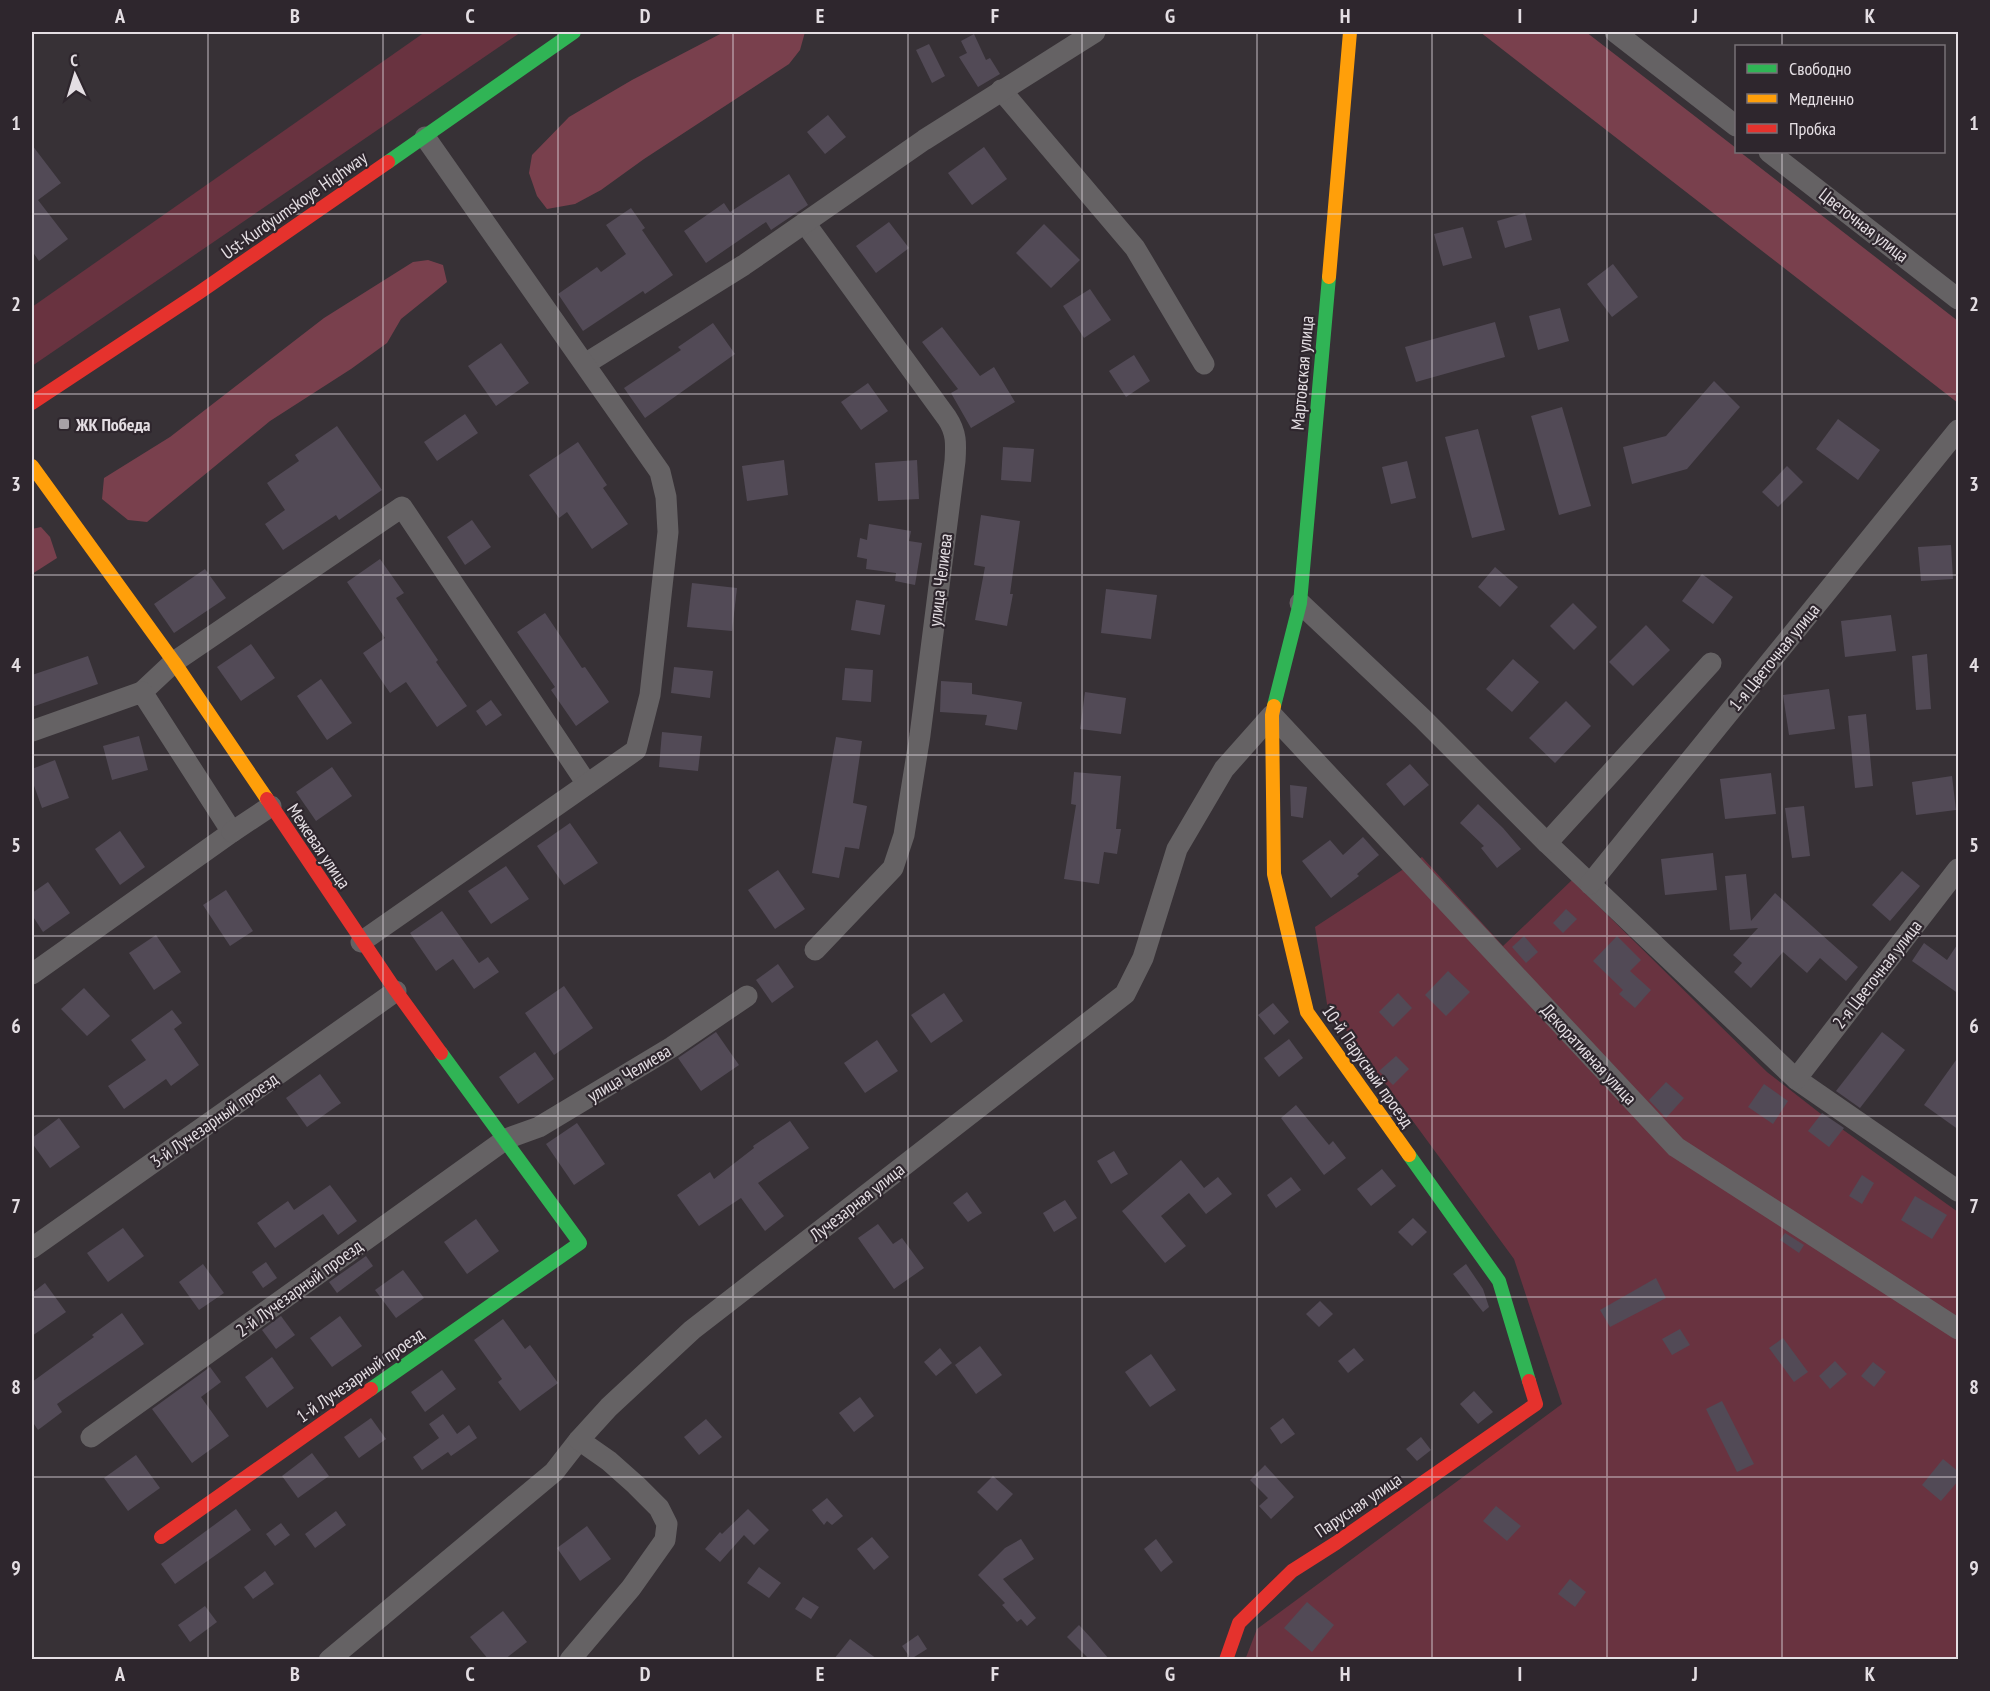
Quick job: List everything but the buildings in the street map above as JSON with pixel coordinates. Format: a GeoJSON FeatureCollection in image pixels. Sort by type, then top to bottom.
{"type":"FeatureCollection","features":[{"type":"Feature","properties":{"kind":"street","name":"Ust-Kurdyumskoye Highway"},"geometry":{"type":"LineString","coordinates":[[32,403],[126,342],[574,32]]}},
{"type":"Feature","properties":{"kind":"street"},"geometry":{"type":"LineString","coordinates":[[585,364],[744,265],[924,140],[1095,32]]}},
{"type":"Feature","properties":{"kind":"street","name":"Мартовская улица"},"geometry":{"type":"LineString","coordinates":[[1272,715],[1300,603],[1350,32]]}},
{"type":"Feature","properties":{"kind":"street"},"geometry":{"type":"LineString","coordinates":[[1616,32],[1735,124]]}},
{"type":"Feature","properties":{"kind":"street"},"geometry":{"type":"LineString","coordinates":[[1001,90],[1134,248],[1204,364]]}},
{"type":"Feature","properties":{"kind":"street"},"geometry":{"type":"LineString","coordinates":[[361,942],[636,750],[650,695],[668,532],[666,497],[660,472],[425,137]]}},
{"type":"Feature","properties":{"kind":"street","name":"Цветочная улица"},"geometry":{"type":"LineString","coordinates":[[1770,153],[1959,299]]}},
{"type":"Feature","properties":{"kind":"street","name":"улица Челиева"},"geometry":{"type":"LineString","coordinates":[[805,223],[954,428],[956,441],[920,735],[904,834],[893,868],[815,950]]}},
{"type":"Feature","properties":{"kind":"street","name":"1-я Цветочная улица"},"geometry":{"type":"LineString","coordinates":[[1590,884],[1959,430]]}},
{"type":"Feature","properties":{"kind":"street","name":"Межевая улица"},"geometry":{"type":"LineString","coordinates":[[32,466],[174,662],[396,992],[580,1242]]}},
{"type":"Feature","properties":{"kind":"street"},"geometry":{"type":"LineString","coordinates":[[32,731],[142,692],[174,662],[402,507],[587,784]]}},
{"type":"Feature","properties":{"kind":"street"},"geometry":{"type":"LineString","coordinates":[[1300,603],[1422,718],[1547,843],[1796,1078],[1959,1191]]}},
{"type":"Feature","properties":{"kind":"street"},"geometry":{"type":"LineString","coordinates":[[1547,843],[1711,663]]}},
{"type":"Feature","properties":{"kind":"street"},"geometry":{"type":"LineString","coordinates":[[142,692],[232,832]]}},
{"type":"Feature","properties":{"kind":"street","name":"Декоративная улица"},"geometry":{"type":"LineString","coordinates":[[1272,715],[1676,1147],[1959,1329]]}},
{"type":"Feature","properties":{"kind":"street","name":"10-й Парусный проезд"},"geometry":{"type":"LineString","coordinates":[[1272,715],[1274,874],[1307,1012],[1499,1281],[1536,1404]]}},
{"type":"Feature","properties":{"kind":"street","name":"Лучезарная улица"},"geometry":{"type":"LineString","coordinates":[[329,1659],[554,1472],[609,1407],[692,1330],[1125,994],[1143,958],[1177,849],[1224,769],[1272,715]]}},
{"type":"Feature","properties":{"kind":"street"},"geometry":{"type":"LineString","coordinates":[[32,974],[271,806]]}},
{"type":"Feature","properties":{"kind":"street","name":"2-я Цветочная улица"},"geometry":{"type":"LineString","coordinates":[[1796,1078],[1959,869]]}},
{"type":"Feature","properties":{"kind":"street","name":"3-й Лучезарный проезд"},"geometry":{"type":"LineString","coordinates":[[32,1248],[396,992]]}},
{"type":"Feature","properties":{"kind":"street","name":"улица Челиева"},"geometry":{"type":"LineString","coordinates":[[506,1139],[539,1127],[672,1047],[747,996]]}},
{"type":"Feature","properties":{"kind":"street","name":"2-й Лучезарный проезд"},"geometry":{"type":"LineString","coordinates":[[91,1437],[506,1139]]}},
{"type":"Feature","properties":{"kind":"street","name":"1-й Лучезарный проезд"},"geometry":{"type":"LineString","coordinates":[[160,1537],[580,1242]]}},
{"type":"Feature","properties":{"kind":"street","name":"Парусная улица"},"geometry":{"type":"LineString","coordinates":[[1226,1659],[1239,1623],[1292,1571],[1364,1524],[1536,1404]]}},
{"type":"Feature","properties":{"kind":"street"},"geometry":{"type":"LineString","coordinates":[[570,1659],[631,1588],[665,1540],[667,1524],[658,1508],[636,1485],[609,1461],[579,1440]]}},
{"type":"Feature","properties":{"kind":"shaded area"},"geometry":{"type":"Polygon","coordinates":[[[425,32],[521,32],[32,366],[32,307],[425,32]]]}},
{"type":"Feature","properties":{"kind":"shaded area"},"geometry":{"type":"Polygon","coordinates":[[[724,32],[805,32],[800,50],[789,64],[644,159],[601,190],[575,204],[547,209],[537,196],[529,173],[532,155],[569,117],[632,80],[724,32]]]}},
{"type":"Feature","properties":{"kind":"shaded area"},"geometry":{"type":"Polygon","coordinates":[[[1480,32],[1586,32],[1735,147],[1735,153],[1741,153],[1958,321],[1958,403],[1480,32]]]}},
{"type":"Feature","properties":{"kind":"shaded area"},"geometry":{"type":"Polygon","coordinates":[[[428,260],[443,265],[447,282],[401,319],[387,343],[270,421],[147,522],[128,520],[102,499],[104,478],[170,437],[324,318],[413,262],[428,260]]]}},
{"type":"Feature","properties":{"kind":"shaded area"},"geometry":{"type":"Polygon","coordinates":[[[41,527],[50,537],[57,558],[32,574],[32,529],[41,527]]]}},
{"type":"Feature","properties":{"kind":"shaded area"},"geometry":{"type":"Polygon","coordinates":[[[1422,857],[1503,946],[1572,880],[1767,1072],[1821,1114],[1958,1212],[1958,1659],[1245,1660],[1257,1629],[1562,1404],[1514,1259],[1327,1004],[1315,927],[1422,857]]]}},
{"type":"Feature","properties":{"kind":"traffic: fast"},"geometry":{"type":"LineString","coordinates":[[388,162],[574,32]]}},
{"type":"Feature","properties":{"kind":"traffic: fast"},"geometry":{"type":"LineString","coordinates":[[1274,706],[1300,603],[1329,277]]}},
{"type":"Feature","properties":{"kind":"traffic: fast"},"geometry":{"type":"LineString","coordinates":[[371,1389],[580,1243],[441,1053]]}},
{"type":"Feature","properties":{"kind":"traffic: fast"},"geometry":{"type":"LineString","coordinates":[[1409,1155],[1499,1281],[1529,1381]]}},
{"type":"Feature","properties":{"kind":"traffic: slow"},"geometry":{"type":"LineString","coordinates":[[1329,277],[1350,32]]}},
{"type":"Feature","properties":{"kind":"traffic: slow"},"geometry":{"type":"LineString","coordinates":[[32,466],[174,662],[267,799]]}},
{"type":"Feature","properties":{"kind":"traffic: slow"},"geometry":{"type":"LineString","coordinates":[[1274,706],[1272,715],[1274,874],[1307,1012],[1409,1155]]}},
{"type":"Feature","properties":{"kind":"traffic: jam"},"geometry":{"type":"LineString","coordinates":[[32,403],[200,292],[388,162]]}},
{"type":"Feature","properties":{"kind":"traffic: jam"},"geometry":{"type":"LineString","coordinates":[[267,799],[396,991],[441,1053]]}},
{"type":"Feature","properties":{"kind":"traffic: jam"},"geometry":{"type":"LineString","coordinates":[[1226,1660],[1239,1623],[1292,1571],[1536,1404],[1529,1381]]}},
{"type":"Feature","properties":{"kind":"traffic: jam"},"geometry":{"type":"LineString","coordinates":[[161,1537],[371,1389]]}},
{"type":"Feature","properties":{"kind":"place","name":"ЖК Победа"},"geometry":{"type":"Point","coordinates":[64,424]}}]}
